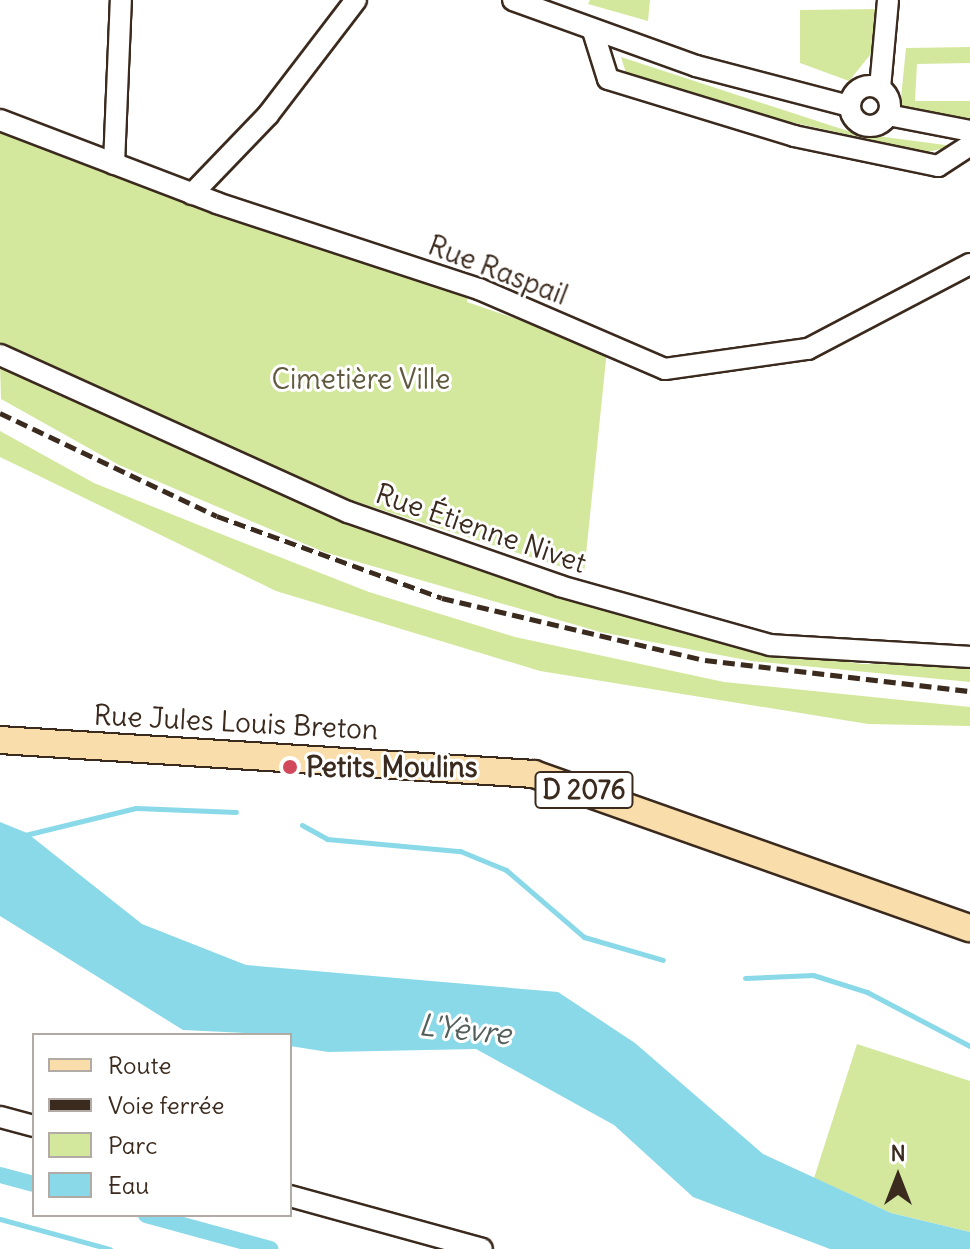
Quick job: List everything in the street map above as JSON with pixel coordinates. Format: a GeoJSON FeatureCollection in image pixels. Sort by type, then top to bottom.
{"type":"FeatureCollection","features":[{"type":"Feature","properties":{"kind":"main road","name":"Rue Jules Louis Breton"},"geometry":{"type":"LineString","coordinates":[[0,740],[534,774],[970,928]]}},
{"type":"Feature","properties":{"kind":"street"},"geometry":{"type":"LineString","coordinates":[[114,164],[121,0]]}},
{"type":"Feature","properties":{"kind":"street"},"geometry":{"type":"LineString","coordinates":[[192,194],[268,115],[356,0]]}},
{"type":"Feature","properties":{"kind":"street"},"geometry":{"type":"LineString","coordinates":[[513,0],[593,31],[850,106],[869,125],[888,115],[970,131]]}},
{"type":"Feature","properties":{"kind":"street"},"geometry":{"type":"LineString","coordinates":[[888,0],[880,88],[888,115]]}},
{"type":"Feature","properties":{"kind":"street"},"geometry":{"type":"LineString","coordinates":[[593,31],[608,79],[794,136],[938,166],[970,145]]}},
{"type":"Feature","properties":{"kind":"street"},"geometry":{"type":"LineString","coordinates":[[850,106],[858,89],[880,88]]}},
{"type":"Feature","properties":{"kind":"street","name":"Rue Raspail"},"geometry":{"type":"LineString","coordinates":[[0,120],[192,194],[479,289],[665,369],[808,349],[970,264]]}},
{"type":"Feature","properties":{"kind":"street","name":"Rue Étienne Nivet"},"geometry":{"type":"LineString","coordinates":[[0,355],[348,512],[560,586],[770,645],[970,657]]}},
{"type":"Feature","properties":{"kind":"street"},"geometry":{"type":"LineString","coordinates":[[0,1117],[32,1125]]}},
{"type":"Feature","properties":{"kind":"street"},"geometry":{"type":"LineString","coordinates":[[292,1197],[482,1249]]}},
{"type":"Feature","properties":{"kind":"green space"},"geometry":{"type":"Polygon","coordinates":[[[590,0],[650,0],[648,21],[588,4],[590,0]]]}},
{"type":"Feature","properties":{"kind":"green space"},"geometry":{"type":"Polygon","coordinates":[[[879,9],[879,44],[849,81],[800,63],[800,10],[879,9]]]}},
{"type":"Feature","properties":{"kind":"green space"},"geometry":{"type":"Polygon","coordinates":[[[970,47],[970,63],[917,64],[915,101],[970,101],[970,122],[900,108],[906,48],[970,47]]]}},
{"type":"Feature","properties":{"kind":"green space"},"geometry":{"type":"Polygon","coordinates":[[[621,57],[854,133],[953,146],[928,152],[781,120],[626,73],[621,57]]]}},
{"type":"Feature","properties":{"kind":"green space","name":"Cimetière Ville"},"geometry":{"type":"Polygon","coordinates":[[[0,129],[222,218],[468,291],[467,302],[607,350],[584,574],[341,497],[0,348],[0,129]]]}},
{"type":"Feature","properties":{"kind":"green space"},"geometry":{"type":"Polygon","coordinates":[[[0,364],[337,518],[598,607],[740,646],[862,664],[970,665],[970,682],[751,661],[600,632],[324,552],[119,465],[1,399],[0,364]]]}},
{"type":"Feature","properties":{"kind":"green space"},"geometry":{"type":"Polygon","coordinates":[[[0,431],[94,483],[216,532],[369,592],[515,637],[724,682],[970,707],[970,726],[868,724],[540,671],[276,591],[0,457],[0,431]]]}},
{"type":"Feature","properties":{"kind":"green space"},"geometry":{"type":"Polygon","coordinates":[[[857,1044],[970,1081],[970,1232],[891,1213],[814,1178],[857,1044]]]}},
{"type":"Feature","properties":{"kind":"water","name":"L'Yèvre"},"geometry":{"type":"Polygon","coordinates":[[[0,822],[27,833],[142,924],[246,965],[558,992],[635,1043],[763,1154],[891,1213],[970,1232],[970,1249],[830,1249],[693,1197],[614,1125],[476,1049],[328,1052],[292,1046],[292,1033],[183,1030],[0,916],[0,822]]]}},
{"type":"Feature","properties":{"kind":"waterway"},"geometry":{"type":"LineString","coordinates":[[21,836],[136,808],[236,812]]}},
{"type":"Feature","properties":{"kind":"waterway"},"geometry":{"type":"LineString","coordinates":[[302,825],[327,839],[460,851],[506,870],[584,937],[663,960]]}},
{"type":"Feature","properties":{"kind":"waterway"},"geometry":{"type":"LineString","coordinates":[[745,978],[813,975],[867,992],[970,1046]]}},
{"type":"Feature","properties":{"kind":"waterway"},"geometry":{"type":"LineString","coordinates":[[0,1175],[32,1183]]}},
{"type":"Feature","properties":{"kind":"waterway"},"geometry":{"type":"LineString","coordinates":[[153,1217],[270,1249]]}},
{"type":"Feature","properties":{"kind":"waterway"},"geometry":{"type":"LineString","coordinates":[[0,1219],[110,1249]]}},
{"type":"Feature","properties":{"kind":"railway"},"geometry":{"type":"LineString","coordinates":[[0,413],[217,516],[442,598],[705,660],[970,691]]}},
{"type":"Feature","properties":{"kind":"place","name":"Petits Moulins"},"geometry":{"type":"Point","coordinates":[290,767]}}]}
